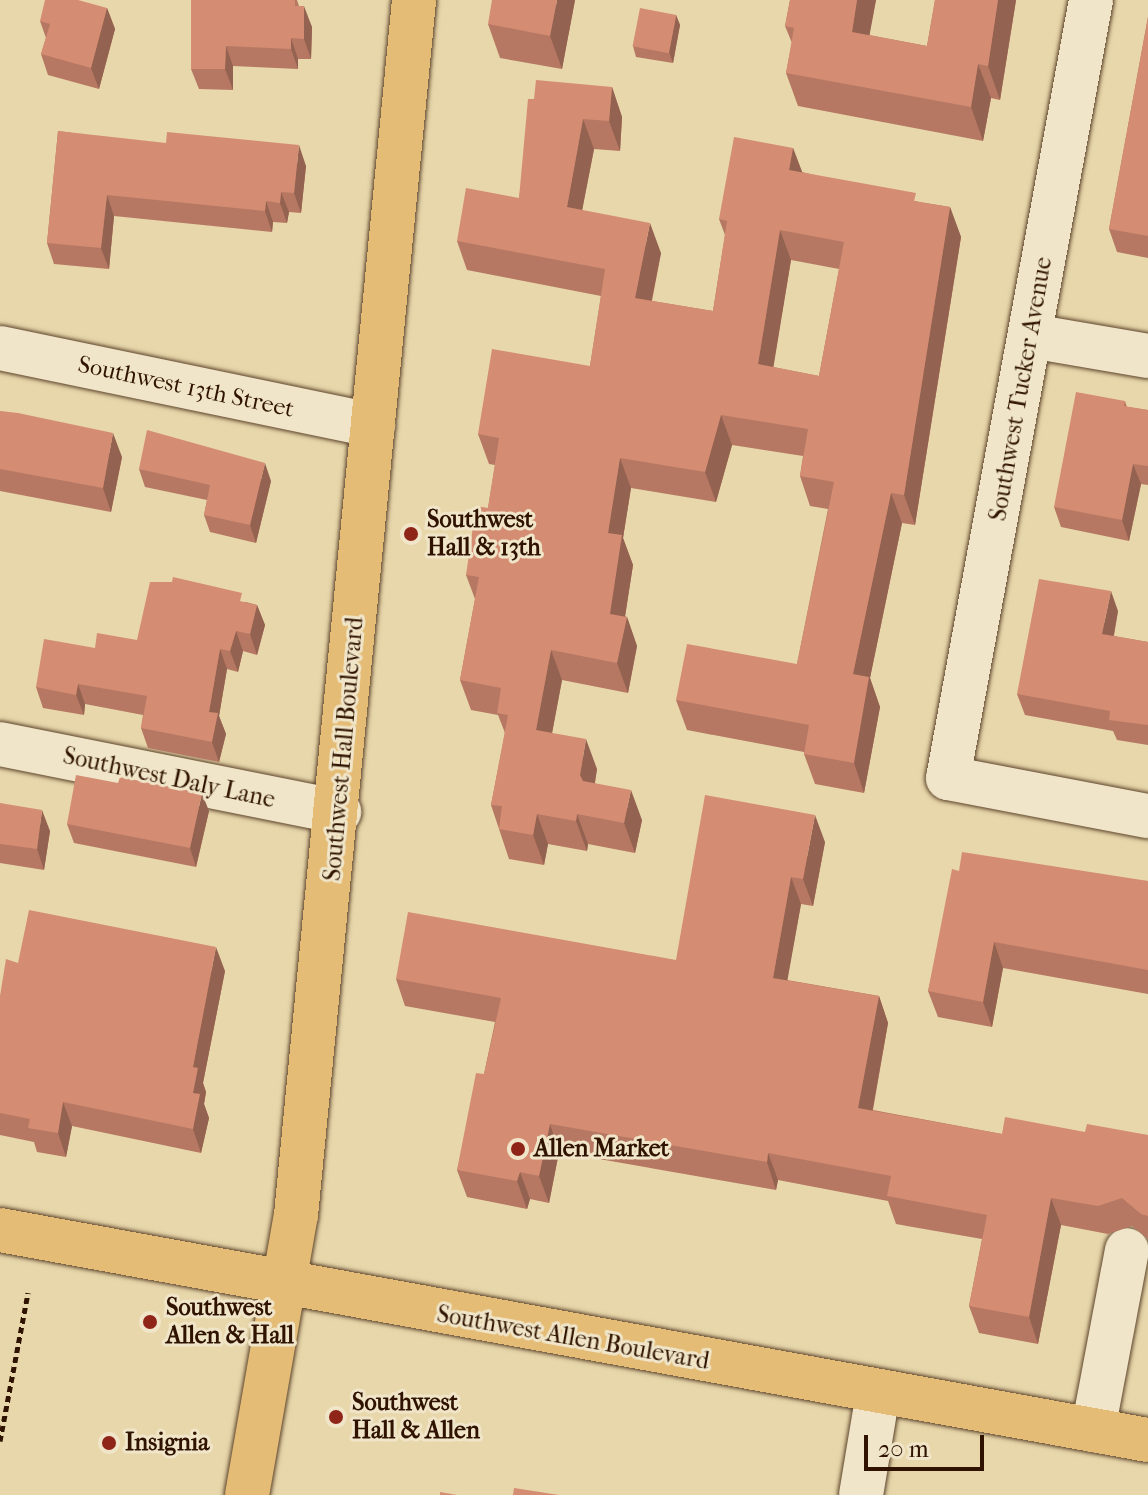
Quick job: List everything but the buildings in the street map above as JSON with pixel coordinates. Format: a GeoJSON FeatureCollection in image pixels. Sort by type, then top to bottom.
{"type":"FeatureCollection","features":[{"type":"Feature","properties":{"kind":"main road","name":"Southwest Hall Boulevard"},"geometry":{"type":"LineString","coordinates":[[247,1495],[287,1286],[339,812],[414,0]]}},
{"type":"Feature","properties":{"kind":"main road","name":"Southwest Allen Boulevard"},"geometry":{"type":"LineString","coordinates":[[0,1230],[287,1286],[1148,1440]]}},
{"type":"Feature","properties":{"kind":"street","name":"Southwest Tucker Avenue"},"geometry":{"type":"LineString","coordinates":[[1091,0],[948,778],[1148,816]]}},
{"type":"Feature","properties":{"kind":"street"},"geometry":{"type":"LineString","coordinates":[[1031,336],[1148,356]]}},
{"type":"Feature","properties":{"kind":"street","name":"Southwest 13th Street"},"geometry":{"type":"LineString","coordinates":[[0,348],[373,425]]}},
{"type":"Feature","properties":{"kind":"street","name":"Southwest Daly Lane"},"geometry":{"type":"LineString","coordinates":[[0,744],[339,812]]}},
{"type":"Feature","properties":{"kind":"street"},"geometry":{"type":"LineString","coordinates":[[1093,1430],[1127,1250]]}},
{"type":"Feature","properties":{"kind":"street"},"geometry":{"type":"LineString","coordinates":[[861,1495],[878,1393]]}},
{"type":"Feature","properties":{"kind":"path"},"geometry":{"type":"LineString","coordinates":[[0,1441],[28,1293]]}},
{"type":"Feature","properties":{"kind":"place","name":"Southwest Hall & 13th"},"geometry":{"type":"Point","coordinates":[411,534]}},
{"type":"Feature","properties":{"kind":"place","name":"Allen Market"},"geometry":{"type":"Point","coordinates":[518,1149]}},
{"type":"Feature","properties":{"kind":"place","name":"Southwest Allen & Hall"},"geometry":{"type":"Point","coordinates":[150,1322]}},
{"type":"Feature","properties":{"kind":"place","name":"Southwest Hall & Allen"},"geometry":{"type":"Point","coordinates":[336,1417]}},
{"type":"Feature","properties":{"kind":"place","name":"Insignia"},"geometry":{"type":"Point","coordinates":[109,1443]}}]}
